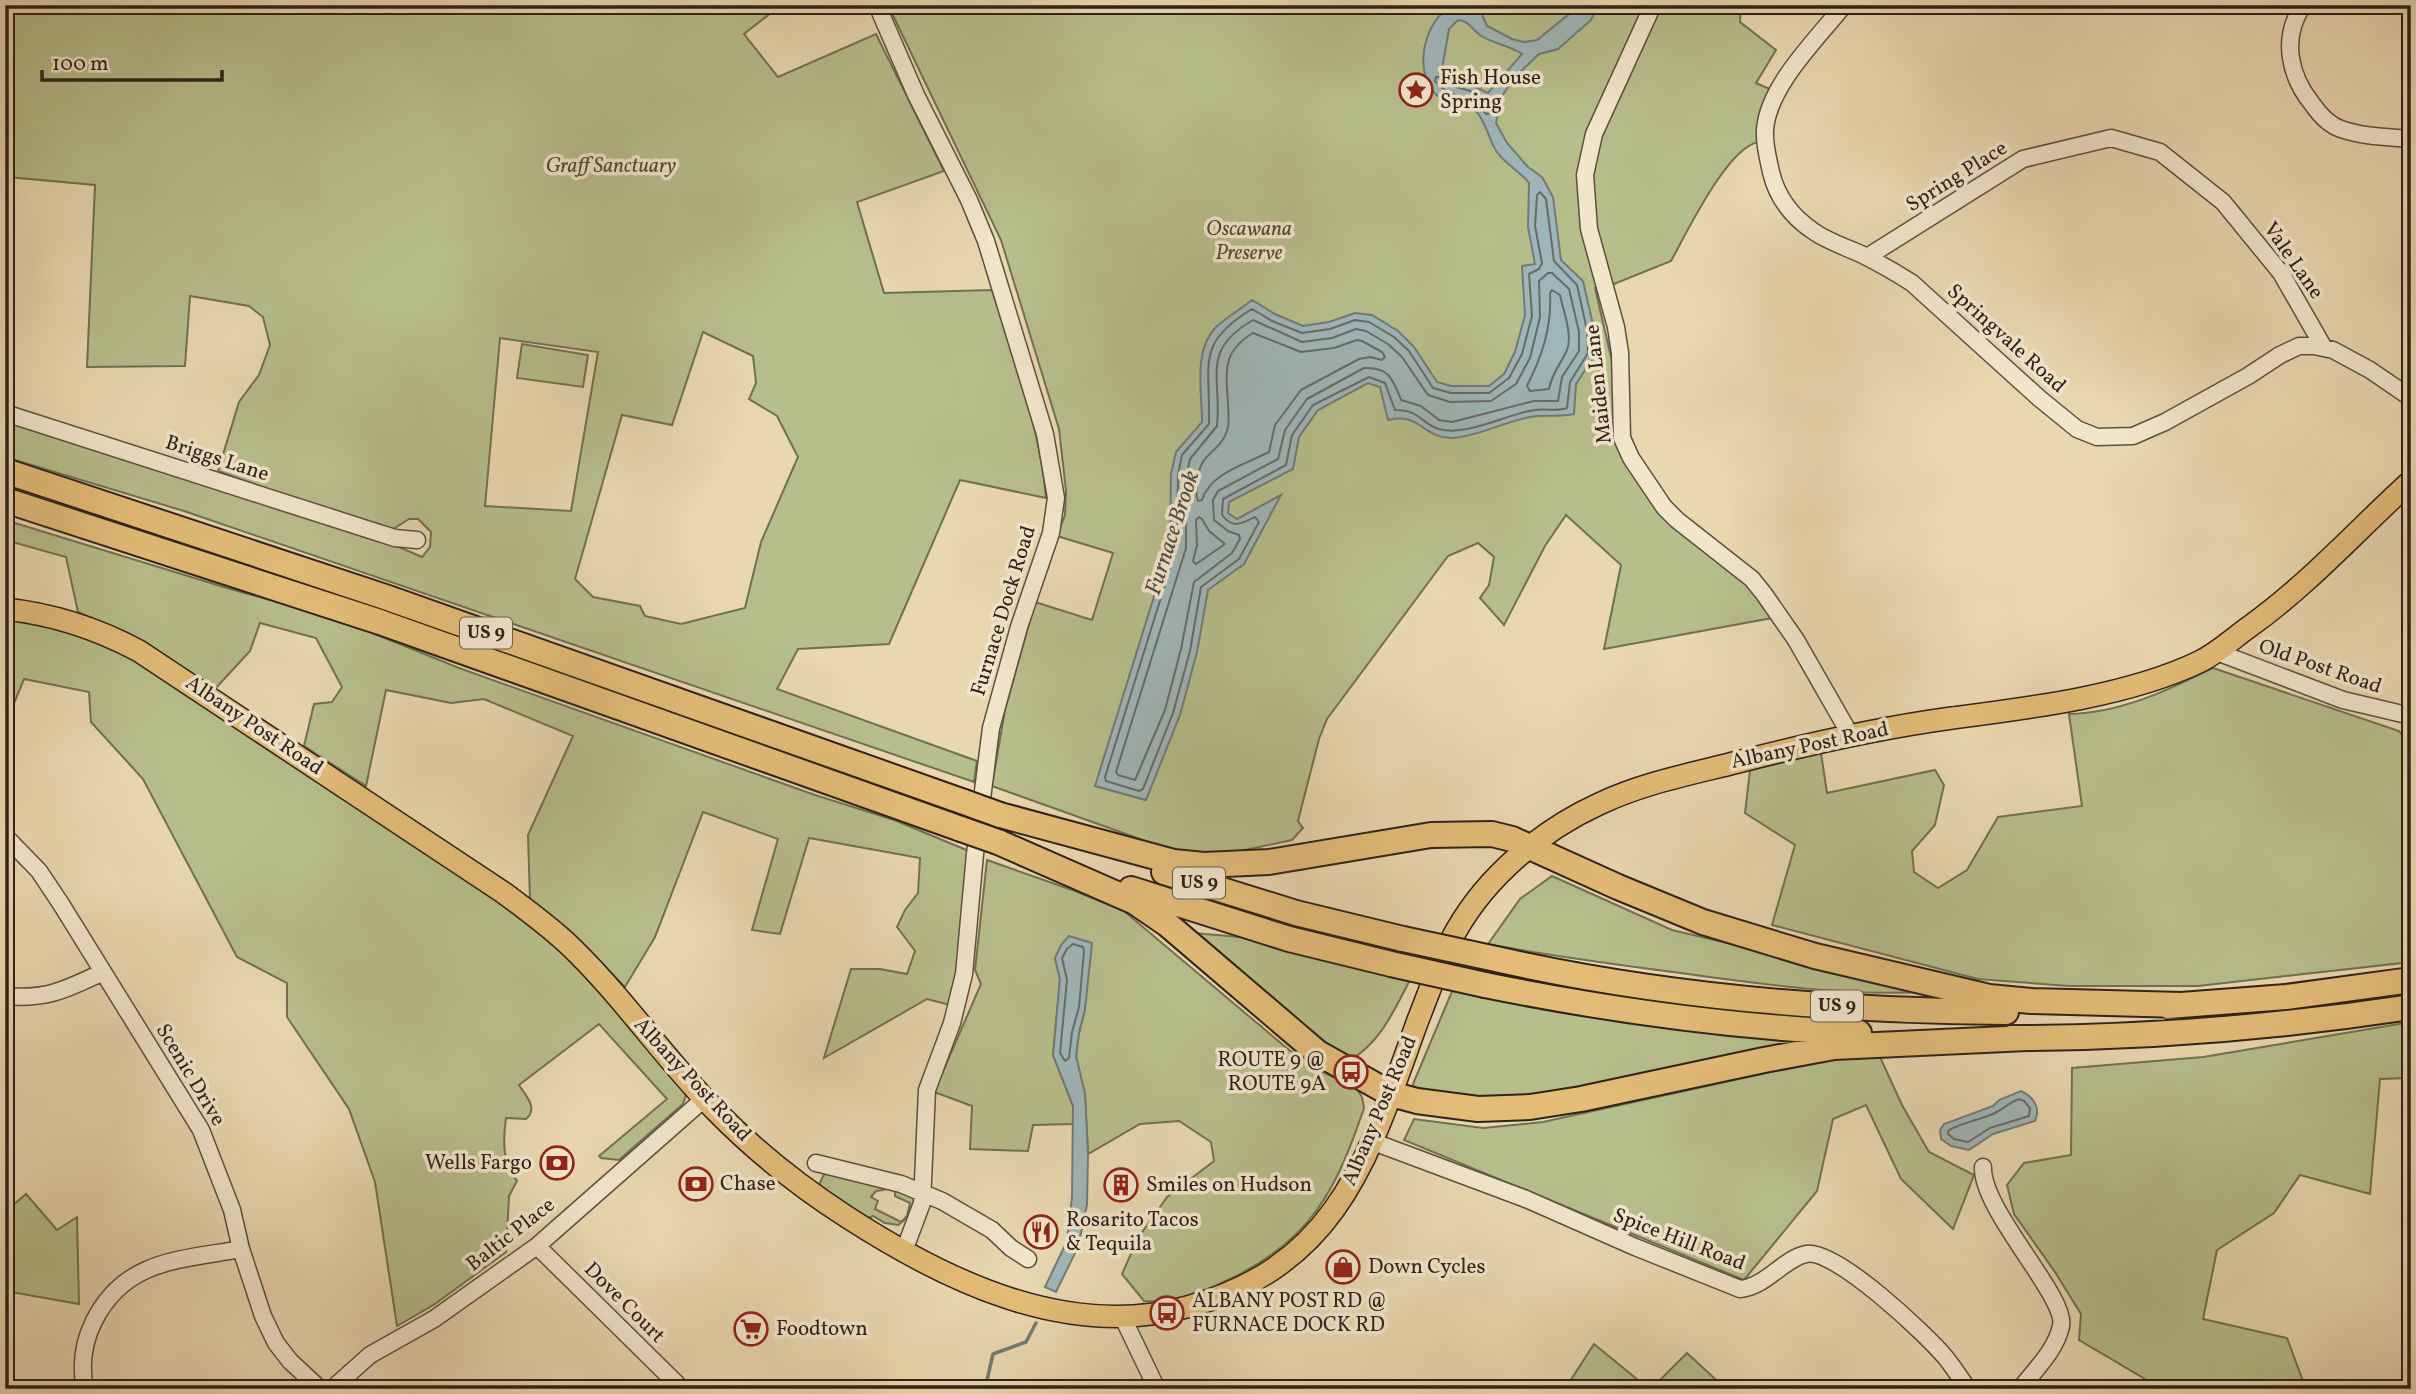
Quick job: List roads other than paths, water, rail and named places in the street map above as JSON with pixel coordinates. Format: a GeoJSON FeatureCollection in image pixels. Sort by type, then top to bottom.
{"type":"FeatureCollection","features":[{"type":"Feature","properties":{"kind":"highway","name":"US 9"},"geometry":{"type":"LineString","coordinates":[[5,471],[388,598],[1000,815],[1232,894],[1348,928],[1557,973],[1681,991],[1850,1007],[2025,1012],[2286,997],[2411,980]]}},
{"type":"Feature","properties":{"kind":"highway","name":"US 9"},"geometry":{"type":"LineString","coordinates":[[5,500],[380,622],[998,842],[1237,923],[1341,953],[1485,985],[1564,1001],[1754,1026],[1911,1036],[2027,1038],[2132,1035],[2237,1028],[2411,1007]]}},
{"type":"Feature","properties":{"kind":"highway"},"geometry":{"type":"LineString","coordinates":[[1000,815],[1115,847],[1194,865],[1225,866],[1269,862],[1452,833],[1492,834],[1554,856],[1659,905],[1725,930],[1900,977],[2000,999],[2182,1005]]}},
{"type":"Feature","properties":{"kind":"highway"},"geometry":{"type":"LineString","coordinates":[[998,842],[1135,902],[1167,924],[1303,1042],[1334,1063],[1391,1094],[1416,1101],[1466,1108],[1530,1107],[1834,1047],[2027,1038]]}},
{"type":"Feature","properties":{"kind":"main road","name":"Albany Post Road"},"geometry":{"type":"LineString","coordinates":[[5,608],[67,620],[139,651],[505,893],[545,924],[583,959],[704,1099],[735,1130],[797,1181],[847,1217],[904,1251],[972,1283],[1034,1307],[1084,1316],[1123,1318],[1167,1313],[1235,1291],[1275,1268],[1304,1246],[1325,1225],[1349,1189],[1371,1141],[1435,976],[1457,928],[1490,884],[1529,848],[1576,814],[1628,792],[1690,773],[1921,722],[1991,713],[2099,693],[2162,676],[2217,652],[2303,585],[2411,481]]}},
{"type":"Feature","properties":{"kind":"street","name":"Furnace Dock Road"},"geometry":{"type":"LineString","coordinates":[[877,5],[921,107],[986,241],[1045,434],[1056,498],[1051,533],[991,728],[975,854],[964,974],[952,1023],[925,1096],[922,1192],[919,1214],[904,1251]]}},
{"type":"Feature","properties":{"kind":"street","name":"Maiden Lane"},"geometry":{"type":"LineString","coordinates":[[1653,5],[1594,134],[1585,175],[1589,229],[1616,327],[1620,353],[1622,438],[1631,458],[1664,507],[1752,579],[1764,594],[1796,640],[1851,736]]}},
{"type":"Feature","properties":{"kind":"street","name":"Springvale Road"},"geometry":{"type":"LineString","coordinates":[[1844,5],[1782,83],[1770,109],[1765,128],[1765,144],[1774,187],[1793,217],[1815,233],[1891,269],[1912,283],[2077,429],[2097,437],[2133,436],[2165,422],[2299,346],[2333,350],[2371,370],[2411,398]]}},
{"type":"Feature","properties":{"kind":"street"},"geometry":{"type":"LineString","coordinates":[[2303,5],[2292,31],[2289,54],[2293,73],[2304,94],[2327,121],[2339,129],[2372,137],[2411,138]]}},
{"type":"Feature","properties":{"kind":"street","name":"Spring Place"},"geometry":{"type":"LineString","coordinates":[[1867,257],[2023,159],[2111,138],[2160,152],[2223,202]]}},
{"type":"Feature","properties":{"kind":"street","name":"Vale Lane"},"geometry":{"type":"LineString","coordinates":[[2223,202],[2281,274],[2324,348]]}},
{"type":"Feature","properties":{"kind":"street","name":"Briggs Lane"},"geometry":{"type":"LineString","coordinates":[[5,413],[376,533],[417,540]]}},
{"type":"Feature","properties":{"kind":"street","name":"Old Post Road"},"geometry":{"type":"LineString","coordinates":[[2217,652],[2343,700],[2411,716]]}},
{"type":"Feature","properties":{"kind":"street","name":"Scenic Drive"},"geometry":{"type":"LineString","coordinates":[[5,836],[39,871],[201,1130],[232,1210],[241,1249],[276,1343],[290,1361],[320,1389]]}},
{"type":"Feature","properties":{"kind":"street"},"geometry":{"type":"LineString","coordinates":[[5,996],[24,998],[56,994],[103,972]]}},
{"type":"Feature","properties":{"kind":"street","name":"Baltic Place"},"geometry":{"type":"LineString","coordinates":[[332,1389],[370,1355],[434,1319],[537,1246],[704,1099]]}},
{"type":"Feature","properties":{"kind":"street","name":"Spice Hill Road"},"geometry":{"type":"LineString","coordinates":[[1371,1141],[1526,1199],[1740,1289],[1752,1287],[1804,1254],[1824,1256],[1894,1306],[1946,1357],[1968,1389]]}},
{"type":"Feature","properties":{"kind":"street"},"geometry":{"type":"LineString","coordinates":[[816,1163],[922,1192],[980,1222],[1028,1259]]}},
{"type":"Feature","properties":{"kind":"street"},"geometry":{"type":"LineString","coordinates":[[1983,1167],[1983,1177],[1994,1201],[2025,1255],[2053,1296],[2062,1320],[2056,1339],[2043,1361],[2020,1389]]}},
{"type":"Feature","properties":{"kind":"street","name":"Dove Court"},"geometry":{"type":"LineString","coordinates":[[537,1246],[682,1389]]}},
{"type":"Feature","properties":{"kind":"street"},"geometry":{"type":"LineString","coordinates":[[85,1389],[83,1353],[88,1332],[111,1294],[130,1277],[163,1264],[241,1249]]}},
{"type":"Feature","properties":{"kind":"street"},"geometry":{"type":"LineString","coordinates":[[1123,1318],[1157,1389]]}},
{"type":"Feature","properties":{"kind":"water"},"geometry":{"type":"Polygon","coordinates":[[[1455,5],[1479,7],[1487,26],[1524,42],[1537,40],[1569,14],[1574,5],[1598,5],[1591,20],[1558,49],[1539,54],[1513,79],[1501,98],[1496,123],[1507,143],[1528,167],[1542,177],[1553,197],[1561,260],[1583,281],[1594,329],[1595,355],[1576,384],[1574,414],[1537,416],[1464,437],[1443,437],[1415,422],[1388,420],[1380,387],[1368,383],[1318,410],[1299,437],[1293,469],[1229,502],[1228,513],[1237,519],[1281,495],[1244,564],[1208,590],[1197,652],[1180,715],[1146,800],[1095,786],[1170,545],[1171,474],[1176,452],[1202,422],[1201,359],[1209,336],[1216,327],[1252,300],[1303,326],[1329,322],[1355,313],[1372,315],[1398,331],[1414,347],[1437,382],[1451,386],[1489,386],[1504,374],[1515,352],[1525,315],[1522,266],[1535,264],[1528,227],[1529,183],[1498,154],[1475,110],[1443,99],[1430,88],[1423,62],[1425,48],[1428,34],[1444,12],[1455,5]],[[1458,20],[1449,29],[1442,69],[1458,80],[1488,93],[1522,54],[1485,38],[1458,20]]]}},
{"type":"Feature","properties":{"kind":"water"},"geometry":{"type":"Polygon","coordinates":[[[1069,936],[1092,943],[1085,1009],[1076,1056],[1085,1094],[1087,1205],[1078,1247],[1056,1292],[1045,1287],[1067,1241],[1072,1197],[1073,1106],[1053,1055],[1060,979],[1055,958],[1069,936]]]}},
{"type":"Feature","properties":{"kind":"water"},"geometry":{"type":"Polygon","coordinates":[[[2021,1091],[2035,1103],[2035,1121],[1993,1134],[1969,1150],[1951,1146],[1941,1139],[1940,1130],[1944,1124],[1993,1106],[1999,1100],[2021,1091]]]}},
{"type":"Feature","properties":{"kind":"waterway","name":"Furnace Brook"},"geometry":{"type":"LineString","coordinates":[[985,1389],[993,1354],[1026,1342],[1036,1323]]}},
{"type":"Feature","properties":{"kind":"place","name":"Fish House Spring"},"geometry":{"type":"Point","coordinates":[1416,90]}},
{"type":"Feature","properties":{"kind":"place","name":"ROUTE 9 @ ROUTE 9A"},"geometry":{"type":"Point","coordinates":[1351,1072]}},
{"type":"Feature","properties":{"kind":"place","name":"Wells Fargo"},"geometry":{"type":"Point","coordinates":[557,1163]}},
{"type":"Feature","properties":{"kind":"place","name":"Chase"},"geometry":{"type":"Point","coordinates":[696,1184]}},
{"type":"Feature","properties":{"kind":"place","name":"Smiles on Hudson"},"geometry":{"type":"Point","coordinates":[1121,1185]}},
{"type":"Feature","properties":{"kind":"place","name":"Rosarito Tacos & Tequila"},"geometry":{"type":"Point","coordinates":[1041,1232]}},
{"type":"Feature","properties":{"kind":"place","name":"Down Cycles"},"geometry":{"type":"Point","coordinates":[1343,1267]}},
{"type":"Feature","properties":{"kind":"place","name":"ALBANY POST RD @ FURNACE DOCK RD"},"geometry":{"type":"Point","coordinates":[1167,1313]}},
{"type":"Feature","properties":{"kind":"place","name":"Foodtown"},"geometry":{"type":"Point","coordinates":[751,1329]}},
{"type":"Feature","properties":{"kind":"park label","name":"Graff Sanctuary"},"geometry":{"type":"Point","coordinates":[611,166]}},
{"type":"Feature","properties":{"kind":"park label","name":"Oscawana Preserve"},"geometry":{"type":"Point","coordinates":[1249,241]}}]}
